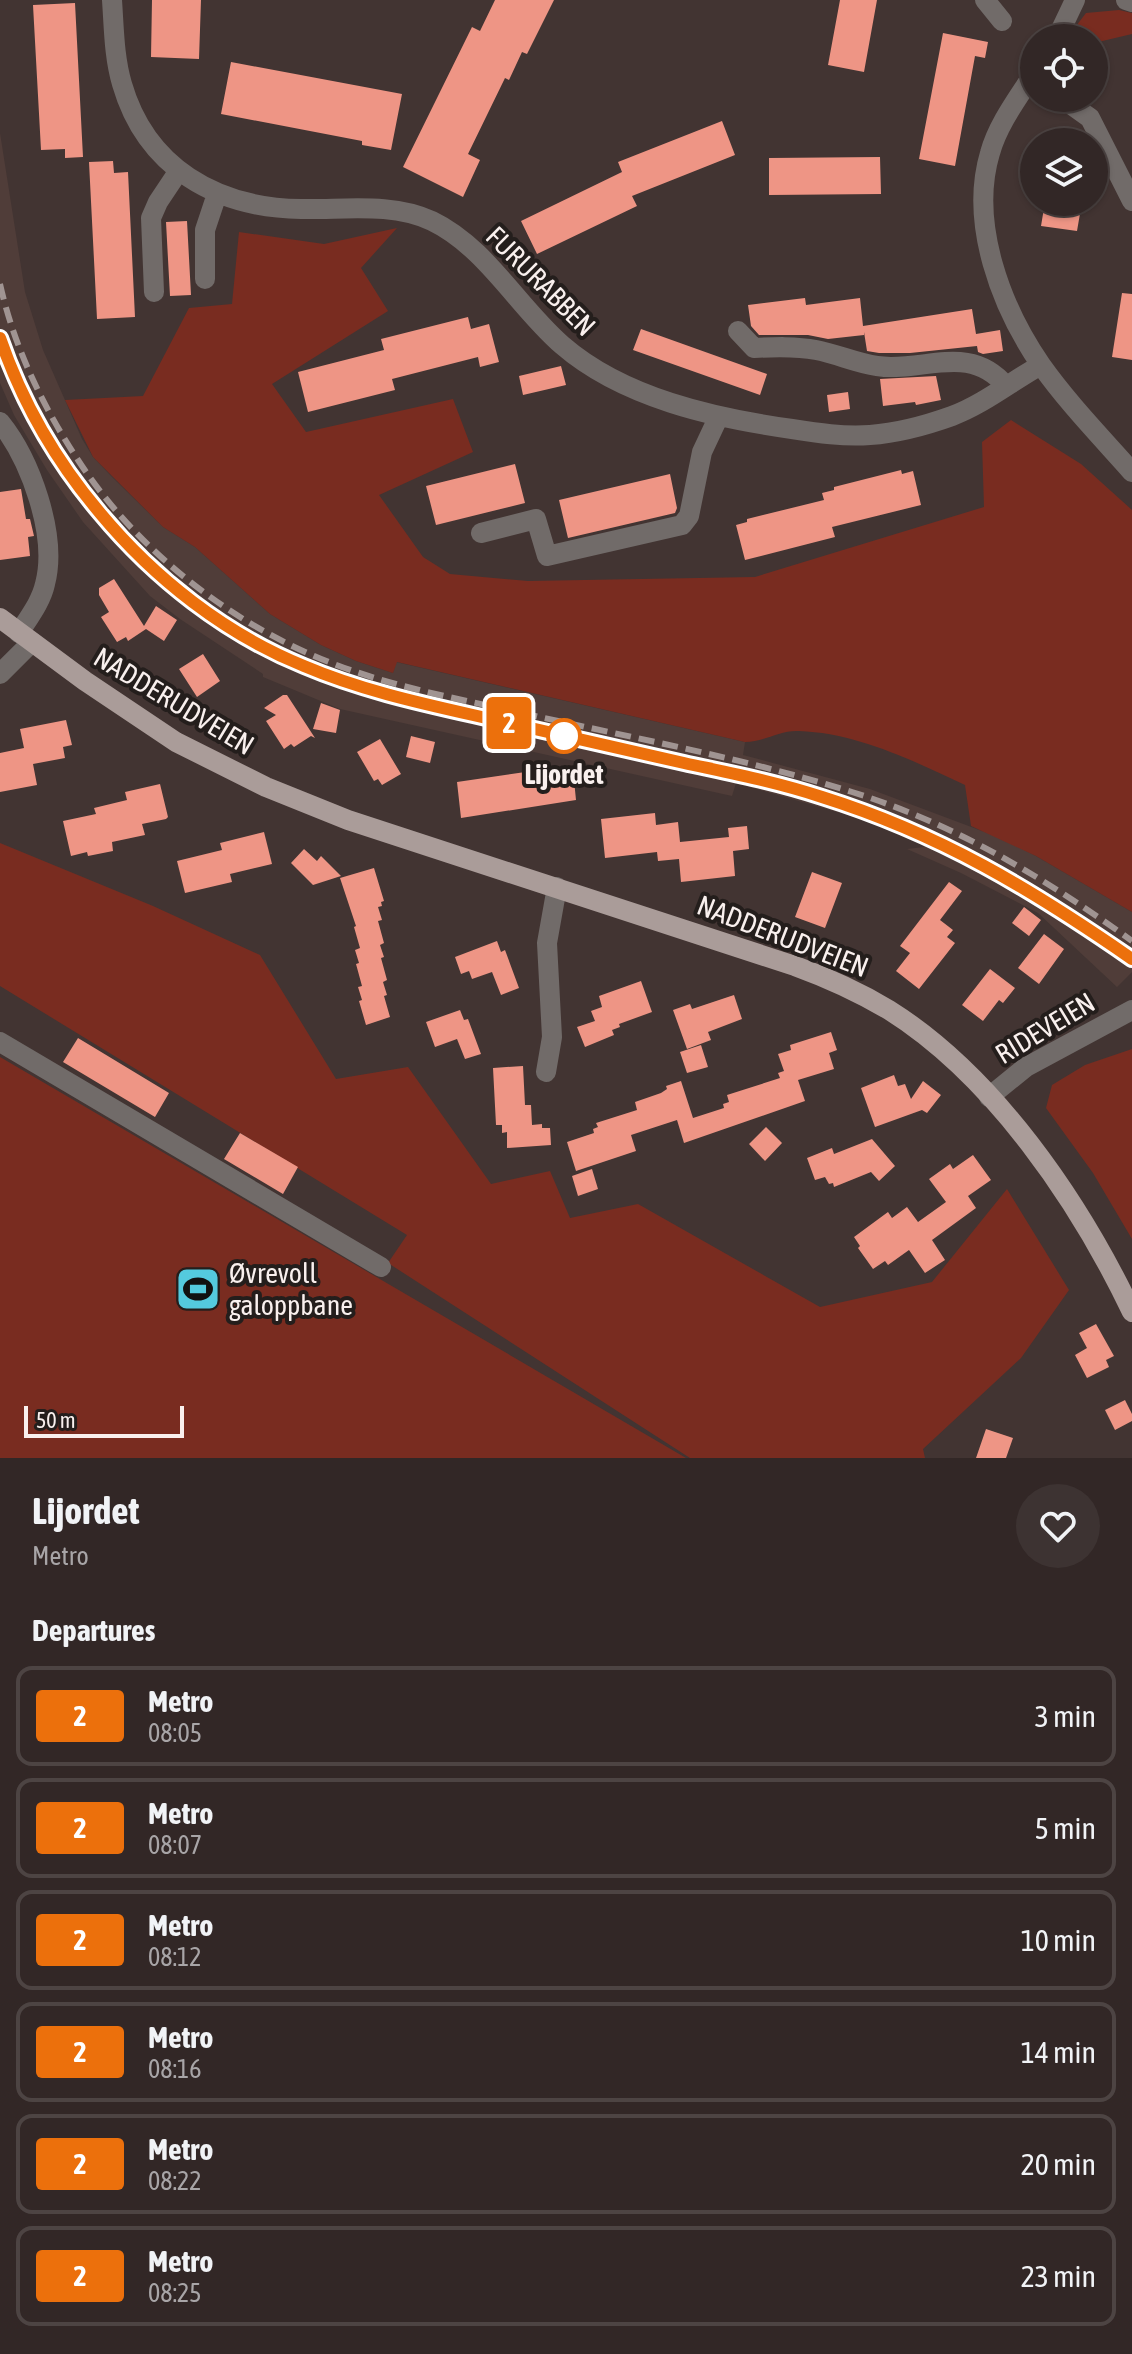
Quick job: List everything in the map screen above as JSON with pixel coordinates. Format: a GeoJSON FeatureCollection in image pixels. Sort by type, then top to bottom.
{"type":"FeatureCollection","features":[{"type":"Feature","properties":{"kind":"main road","name":"NADDERUDVEIEN"},"geometry":{"type":"LineString","coordinates":[[0,618],[132,714],[176,742],[244,777],[348,820],[795,966],[889,1010],[934,1043],[989,1097],[1034,1149],[1101,1252],[1132,1312]]}},
{"type":"Feature","properties":{"kind":"street","name":"FURURABBEN"},"geometry":{"type":"LineString","coordinates":[[112,0],[116,56],[123,86],[156,151],[178,172],[217,194],[296,209],[366,208],[411,213],[431,221],[452,232],[561,344],[584,363],[613,379],[718,418],[815,432],[871,435],[952,416],[985,400],[1041,365]]}},
{"type":"Feature","properties":{"kind":"street"},"geometry":{"type":"LineString","coordinates":[[985,0],[1002,21]]}},
{"type":"Feature","properties":{"kind":"street"},"geometry":{"type":"LineString","coordinates":[[1064,24],[1075,0]]}},
{"type":"Feature","properties":{"kind":"street"},"geometry":{"type":"LineString","coordinates":[[1020,96],[998,132],[988,159],[983,191],[987,231],[999,280],[1013,315],[1041,365],[1132,472]]}},
{"type":"Feature","properties":{"kind":"street"},"geometry":{"type":"LineString","coordinates":[[1082,112],[1090,118],[1132,201]]}},
{"type":"Feature","properties":{"kind":"street"},"geometry":{"type":"LineString","coordinates":[[154,292],[151,218],[178,172]]}},
{"type":"Feature","properties":{"kind":"street"},"geometry":{"type":"LineString","coordinates":[[205,279],[205,230],[217,194]]}},
{"type":"Feature","properties":{"kind":"street"},"geometry":{"type":"LineString","coordinates":[[738,331],[754,348],[814,349],[880,367],[951,360],[996,374],[1006,386]]}},
{"type":"Feature","properties":{"kind":"street"},"geometry":{"type":"LineString","coordinates":[[481,533],[536,519],[547,556],[682,525],[689,516],[702,452],[718,418]]}},
{"type":"Feature","properties":{"kind":"street"},"geometry":{"type":"LineString","coordinates":[[0,422],[15,440],[43,513],[48,571],[25,637],[0,674]]}},
{"type":"Feature","properties":{"kind":"street"},"geometry":{"type":"LineString","coordinates":[[546,1072],[552,1037],[547,943],[557,887]]}},
{"type":"Feature","properties":{"kind":"street","name":"RIDEVEIEN"},"geometry":{"type":"LineString","coordinates":[[989,1097],[1026,1067],[1132,1010]]}},
{"type":"Feature","properties":{"kind":"street"},"geometry":{"type":"LineString","coordinates":[[0,1042],[381,1267]]}},
{"type":"Feature","properties":{"kind":"shaded area"},"geometry":{"type":"Polygon","coordinates":[[[1119,10],[1132,13],[1132,34],[1108,40],[1108,24],[1078,24],[1086,13],[1119,10]]]}},
{"type":"Feature","properties":{"kind":"shaded area"},"geometry":{"type":"Polygon","coordinates":[[[0,133],[25,292],[43,350],[82,439],[93,457],[163,527],[195,547],[270,614],[321,645],[393,673],[396,662],[745,742],[743,755],[870,789],[998,837],[1132,912],[1132,972],[1117,987],[1038,913],[907,849],[926,844],[858,818],[736,783],[732,796],[340,709],[263,677],[263,674],[180,619],[150,596],[83,522],[14,415],[0,383],[0,133]]]}},
{"type":"Feature","properties":{"kind":"shaded area"},"geometry":{"type":"Polygon","coordinates":[[[397,228],[361,268],[388,311],[272,384],[306,432],[453,399],[473,452],[379,495],[423,557],[450,574],[528,581],[755,577],[984,507],[982,442],[1011,420],[1081,464],[1132,510],[1132,912],[1036,856],[971,826],[965,785],[864,743],[799,731],[745,742],[397,662],[393,673],[356,661],[321,645],[270,614],[195,547],[163,527],[93,457],[65,400],[143,396],[189,308],[232,304],[239,232],[324,244],[397,228]]]}},
{"type":"Feature","properties":{"kind":"shaded area"},"geometry":{"type":"Polygon","coordinates":[[[0,843],[153,906],[260,955],[336,1079],[408,1067],[491,1184],[550,1171],[570,1218],[638,1204],[820,1307],[932,1282],[1007,1189],[1069,1290],[1021,1358],[923,1449],[925,1458],[690,1458],[388,1263],[407,1235],[0,986],[0,843]]]}},
{"type":"Feature","properties":{"kind":"shaded area"},"geometry":{"type":"Polygon","coordinates":[[[1132,1049],[1132,1239],[1093,1173],[1046,1108],[1052,1085],[1085,1065],[1132,1049]]]}},
{"type":"Feature","properties":{"kind":"shaded area","name":"Øvrevoll galoppbane"},"geometry":{"type":"Polygon","coordinates":[[[0,1057],[686,1458],[0,1458],[0,1057]]]}},
{"type":"Feature","properties":{"kind":"building"},"geometry":{"type":"Polygon","coordinates":[[[152,0],[201,0],[199,59],[151,57],[152,0]]]}},
{"type":"Feature","properties":{"kind":"building"},"geometry":{"type":"Polygon","coordinates":[[[495,0],[554,0],[527,54],[522,52],[509,80],[505,78],[468,154],[480,160],[463,197],[403,167],[472,27],[480,31],[495,0]]]}},
{"type":"Feature","properties":{"kind":"building"},"geometry":{"type":"Polygon","coordinates":[[[840,0],[877,0],[864,72],[828,65],[840,0]]]}},
{"type":"Feature","properties":{"kind":"building"},"geometry":{"type":"Polygon","coordinates":[[[75,3],[83,157],[65,158],[65,149],[41,150],[33,5],[75,3]]]}},
{"type":"Feature","properties":{"kind":"building"},"geometry":{"type":"Polygon","coordinates":[[[943,33],[988,42],[985,58],[975,56],[955,166],[919,159],[943,33]]]}},
{"type":"Feature","properties":{"kind":"building"},"geometry":{"type":"Polygon","coordinates":[[[231,62],[402,94],[391,150],[362,145],[362,141],[221,114],[231,62]]]}},
{"type":"Feature","properties":{"kind":"building"},"geometry":{"type":"Polygon","coordinates":[[[722,121],[735,155],[632,196],[637,206],[537,254],[521,221],[622,172],[618,162],[722,121]]]}},
{"type":"Feature","properties":{"kind":"building"},"geometry":{"type":"Polygon","coordinates":[[[880,157],[881,194],[769,195],[769,158],[880,157]]]}},
{"type":"Feature","properties":{"kind":"building"},"geometry":{"type":"Polygon","coordinates":[[[113,161],[114,173],[128,172],[135,317],[97,319],[89,162],[113,161]]]}},
{"type":"Feature","properties":{"kind":"building"},"geometry":{"type":"Polygon","coordinates":[[[1043,216],[1080,216],[1077,231],[1041,226],[1043,216]]]}},
{"type":"Feature","properties":{"kind":"building"},"geometry":{"type":"Polygon","coordinates":[[[187,221],[191,295],[170,296],[166,222],[187,221]]]}},
{"type":"Feature","properties":{"kind":"building"},"geometry":{"type":"Polygon","coordinates":[[[1122,293],[1132,294],[1132,360],[1112,357],[1122,293]]]}},
{"type":"Feature","properties":{"kind":"building"},"geometry":{"type":"Polygon","coordinates":[[[805,298],[806,305],[860,298],[863,326],[972,309],[976,334],[1000,330],[1003,351],[983,354],[978,352],[977,346],[879,353],[867,351],[864,332],[864,335],[828,339],[808,335],[759,335],[751,326],[748,305],[805,298]]]}},
{"type":"Feature","properties":{"kind":"building"},"geometry":{"type":"Polygon","coordinates":[[[468,317],[471,329],[489,324],[499,362],[480,367],[478,357],[392,379],[395,390],[308,412],[298,372],[384,350],[381,339],[468,317]]]}},
{"type":"Feature","properties":{"kind":"building"},"geometry":{"type":"Polygon","coordinates":[[[641,329],[767,374],[760,395],[633,350],[641,329]]]}},
{"type":"Feature","properties":{"kind":"building"},"geometry":{"type":"Polygon","coordinates":[[[561,366],[566,385],[523,395],[519,376],[561,366]]]}},
{"type":"Feature","properties":{"kind":"building"},"geometry":{"type":"Polygon","coordinates":[[[936,376],[941,400],[916,405],[915,402],[883,406],[880,379],[936,376]]]}},
{"type":"Feature","properties":{"kind":"building"},"geometry":{"type":"Polygon","coordinates":[[[848,392],[850,409],[829,412],[827,395],[848,392]]]}},
{"type":"Feature","properties":{"kind":"building"},"geometry":{"type":"Polygon","coordinates":[[[515,464],[525,503],[436,525],[426,486],[515,464]]]}},
{"type":"Feature","properties":{"kind":"building"},"geometry":{"type":"Polygon","coordinates":[[[901,470],[902,474],[913,471],[921,505],[832,527],[835,537],[745,560],[736,525],[747,522],[747,519],[824,500],[822,493],[834,490],[834,487],[901,470]]]}},
{"type":"Feature","properties":{"kind":"building"},"geometry":{"type":"Polygon","coordinates":[[[670,474],[677,508],[675,513],[568,538],[559,500],[670,474]]]}},
{"type":"Feature","properties":{"kind":"building"},"geometry":{"type":"Polygon","coordinates":[[[21,489],[26,519],[30,519],[34,536],[28,537],[30,556],[0,560],[0,492],[21,489]]]}},
{"type":"Feature","properties":{"kind":"building"},"geometry":{"type":"Polygon","coordinates":[[[114,579],[144,626],[156,606],[177,620],[164,641],[146,629],[128,641],[126,637],[117,642],[101,617],[109,612],[99,595],[99,588],[114,579]]]}},
{"type":"Feature","properties":{"kind":"building"},"geometry":{"type":"Polygon","coordinates":[[[203,654],[220,681],[197,697],[179,669],[203,654]]]}},
{"type":"Feature","properties":{"kind":"building"},"geometry":{"type":"Polygon","coordinates":[[[287,695],[315,738],[311,736],[294,747],[291,744],[284,749],[266,721],[276,715],[264,708],[287,695]]]}},
{"type":"Feature","properties":{"kind":"building"},"geometry":{"type":"Polygon","coordinates":[[[321,703],[340,710],[336,733],[313,729],[321,703]]]}},
{"type":"Feature","properties":{"kind":"building"},"geometry":{"type":"Polygon","coordinates":[[[66,720],[72,745],[63,747],[65,758],[33,764],[37,785],[0,792],[0,753],[24,748],[20,729],[66,720]]]}},
{"type":"Feature","properties":{"kind":"building"},"geometry":{"type":"Polygon","coordinates":[[[411,736],[435,742],[430,763],[406,757],[411,736]]]}},
{"type":"Feature","properties":{"kind":"building"},"geometry":{"type":"Polygon","coordinates":[[[380,739],[401,774],[382,785],[378,779],[374,781],[357,752],[380,739]]]}},
{"type":"Feature","properties":{"kind":"building"},"geometry":{"type":"Polygon","coordinates":[[[553,768],[555,782],[574,780],[576,800],[461,818],[457,782],[553,768]]]}},
{"type":"Feature","properties":{"kind":"building"},"geometry":{"type":"Polygon","coordinates":[[[160,784],[166,819],[142,824],[145,835],[112,842],[113,851],[71,856],[63,821],[96,814],[94,808],[127,800],[125,792],[160,784]]]}},
{"type":"Feature","properties":{"kind":"building"},"geometry":{"type":"Polygon","coordinates":[[[655,813],[656,825],[678,822],[680,842],[729,837],[728,828],[747,826],[749,849],[733,851],[735,876],[681,882],[679,859],[658,861],[657,852],[605,858],[601,819],[655,813]]]}},
{"type":"Feature","properties":{"kind":"building"},"geometry":{"type":"Polygon","coordinates":[[[264,832],[272,864],[230,874],[232,882],[185,893],[177,861],[222,850],[220,843],[264,832]]]}},
{"type":"Feature","properties":{"kind":"building"},"geometry":{"type":"Polygon","coordinates":[[[304,849],[317,861],[321,856],[341,876],[313,885],[291,863],[304,849]]]}},
{"type":"Feature","properties":{"kind":"building"},"geometry":{"type":"Polygon","coordinates":[[[374,868],[384,901],[378,907],[382,920],[378,921],[384,943],[380,945],[384,957],[381,958],[387,980],[383,982],[387,995],[384,996],[390,1017],[366,1025],[359,1001],[362,1000],[358,987],[362,986],[356,964],[359,963],[355,950],[360,948],[340,878],[374,868]]]}},
{"type":"Feature","properties":{"kind":"building"},"geometry":{"type":"Polygon","coordinates":[[[812,872],[842,883],[825,928],[795,917],[812,872]]]}},
{"type":"Feature","properties":{"kind":"building"},"geometry":{"type":"Polygon","coordinates":[[[949,882],[962,891],[940,920],[953,930],[947,937],[955,943],[919,989],[896,971],[910,953],[900,946],[949,882]]]}},
{"type":"Feature","properties":{"kind":"building"},"geometry":{"type":"Polygon","coordinates":[[[1024,907],[1041,920],[1029,936],[1012,923],[1024,907]]]}},
{"type":"Feature","properties":{"kind":"building"},"geometry":{"type":"Polygon","coordinates":[[[1044,934],[1064,949],[1039,984],[1018,968],[1044,934]]]}},
{"type":"Feature","properties":{"kind":"building"},"geometry":{"type":"Polygon","coordinates":[[[497,941],[501,952],[505,950],[519,988],[501,995],[492,972],[472,979],[469,971],[461,974],[455,957],[497,941]]]}},
{"type":"Feature","properties":{"kind":"building"},"geometry":{"type":"Polygon","coordinates":[[[990,969],[1015,988],[1003,1003],[999,1000],[983,1021],[962,1005],[990,969]]]}},
{"type":"Feature","properties":{"kind":"building"},"geometry":{"type":"Polygon","coordinates":[[[641,981],[652,1012],[619,1024],[620,1027],[612,1030],[614,1035],[585,1047],[577,1027],[595,1021],[591,1011],[602,1007],[599,996],[641,981]]]}},
{"type":"Feature","properties":{"kind":"building"},"geometry":{"type":"Polygon","coordinates":[[[734,995],[742,1019],[708,1032],[711,1040],[687,1049],[673,1010],[690,1004],[692,1009],[734,995]]]}},
{"type":"Feature","properties":{"kind":"building"},"geometry":{"type":"Polygon","coordinates":[[[460,1010],[464,1020],[468,1019],[481,1054],[465,1059],[457,1039],[435,1047],[426,1022],[460,1010]]]}},
{"type":"Feature","properties":{"kind":"building"},"geometry":{"type":"Polygon","coordinates":[[[831,1032],[837,1050],[829,1053],[834,1069],[798,1080],[805,1101],[684,1143],[677,1120],[631,1135],[636,1151],[576,1171],[567,1142],[594,1133],[593,1129],[598,1127],[596,1123],[637,1110],[635,1102],[661,1093],[667,1089],[666,1086],[681,1081],[693,1118],[724,1108],[723,1104],[729,1102],[727,1095],[780,1078],[778,1073],[784,1071],[778,1054],[791,1050],[790,1045],[831,1032]]]}},
{"type":"Feature","properties":{"kind":"building"},"geometry":{"type":"Polygon","coordinates":[[[78,1038],[169,1093],[155,1117],[63,1062],[78,1038]]]}},
{"type":"Feature","properties":{"kind":"building"},"geometry":{"type":"Polygon","coordinates":[[[701,1045],[708,1067],[687,1073],[680,1052],[701,1045]]]}},
{"type":"Feature","properties":{"kind":"building"},"geometry":{"type":"Polygon","coordinates":[[[523,1066],[525,1105],[531,1105],[532,1125],[542,1124],[542,1128],[550,1128],[551,1145],[507,1148],[507,1132],[502,1133],[502,1125],[496,1125],[493,1068],[523,1066]]]}},
{"type":"Feature","properties":{"kind":"building"},"geometry":{"type":"Polygon","coordinates":[[[894,1075],[898,1086],[905,1084],[911,1099],[923,1081],[941,1095],[927,1113],[922,1110],[875,1127],[861,1088],[894,1075]]]}},
{"type":"Feature","properties":{"kind":"building"},"geometry":{"type":"Polygon","coordinates":[[[766,1127],[782,1143],[765,1161],[749,1144],[766,1127]]]}},
{"type":"Feature","properties":{"kind":"building"},"geometry":{"type":"Polygon","coordinates":[[[240,1133],[298,1167],[283,1194],[224,1159],[240,1133]]]}},
{"type":"Feature","properties":{"kind":"building"},"geometry":{"type":"Polygon","coordinates":[[[872,1139],[895,1166],[879,1181],[871,1172],[834,1187],[825,1177],[815,1180],[807,1158],[832,1148],[834,1154],[872,1139]]]}},
{"type":"Feature","properties":{"kind":"building"},"geometry":{"type":"Polygon","coordinates":[[[973,1155],[991,1180],[968,1196],[976,1208],[932,1240],[945,1260],[925,1273],[909,1250],[888,1265],[885,1261],[873,1269],[854,1237],[888,1212],[892,1218],[907,1207],[918,1222],[946,1202],[929,1179],[950,1164],[953,1169],[973,1155]]]}},
{"type":"Feature","properties":{"kind":"building"},"geometry":{"type":"Polygon","coordinates":[[[592,1169],[598,1189],[578,1196],[572,1176],[592,1169]]]}},
{"type":"Feature","properties":{"kind":"building"},"geometry":{"type":"Polygon","coordinates":[[[1096,1324],[1114,1356],[1106,1360],[1109,1367],[1087,1378],[1075,1355],[1087,1348],[1079,1333],[1096,1324]]]}},
{"type":"Feature","properties":{"kind":"building"},"geometry":{"type":"Polygon","coordinates":[[[1125,1400],[1132,1421],[1115,1430],[1105,1410],[1125,1400]]]}},
{"type":"Feature","properties":{"kind":"building"},"geometry":{"type":"Polygon","coordinates":[[[986,1429],[1013,1438],[1006,1458],[976,1458],[986,1429]]]}},
{"type":"Feature","properties":{"kind":"railway"},"geometry":{"type":"LineString","coordinates":[[0,284],[13,331],[42,398],[65,440],[102,494],[158,555],[224,607],[259,629],[334,664],[380,679],[729,759],[890,805],[998,855],[1132,941]]}},
{"type":"Feature","properties":{"kind":"railway"},"geometry":{"type":"LineString","coordinates":[[0,338],[42,430],[69,473],[100,513],[168,582],[247,638],[304,666],[390,695],[768,782],[865,812],[983,865],[1058,909],[1132,959]]}},
{"type":"Feature","properties":{"kind":"metro line","name":"2"},"geometry":{"type":"LineString","coordinates":[[0,338],[16,379],[45,437],[73,480],[110,525],[152,568],[197,605],[261,645],[301,665],[393,696],[737,775],[851,806],[925,835],[984,863],[1047,900],[1132,959]]}},
{"type":"Feature","properties":{"kind":"place","name":"Lijordet"},"geometry":{"type":"Point","coordinates":[564,736]}},
{"type":"Feature","properties":{"kind":"place","name":"Øvrevoll galoppbane"},"geometry":{"type":"Point","coordinates":[198,1289]}}]}
